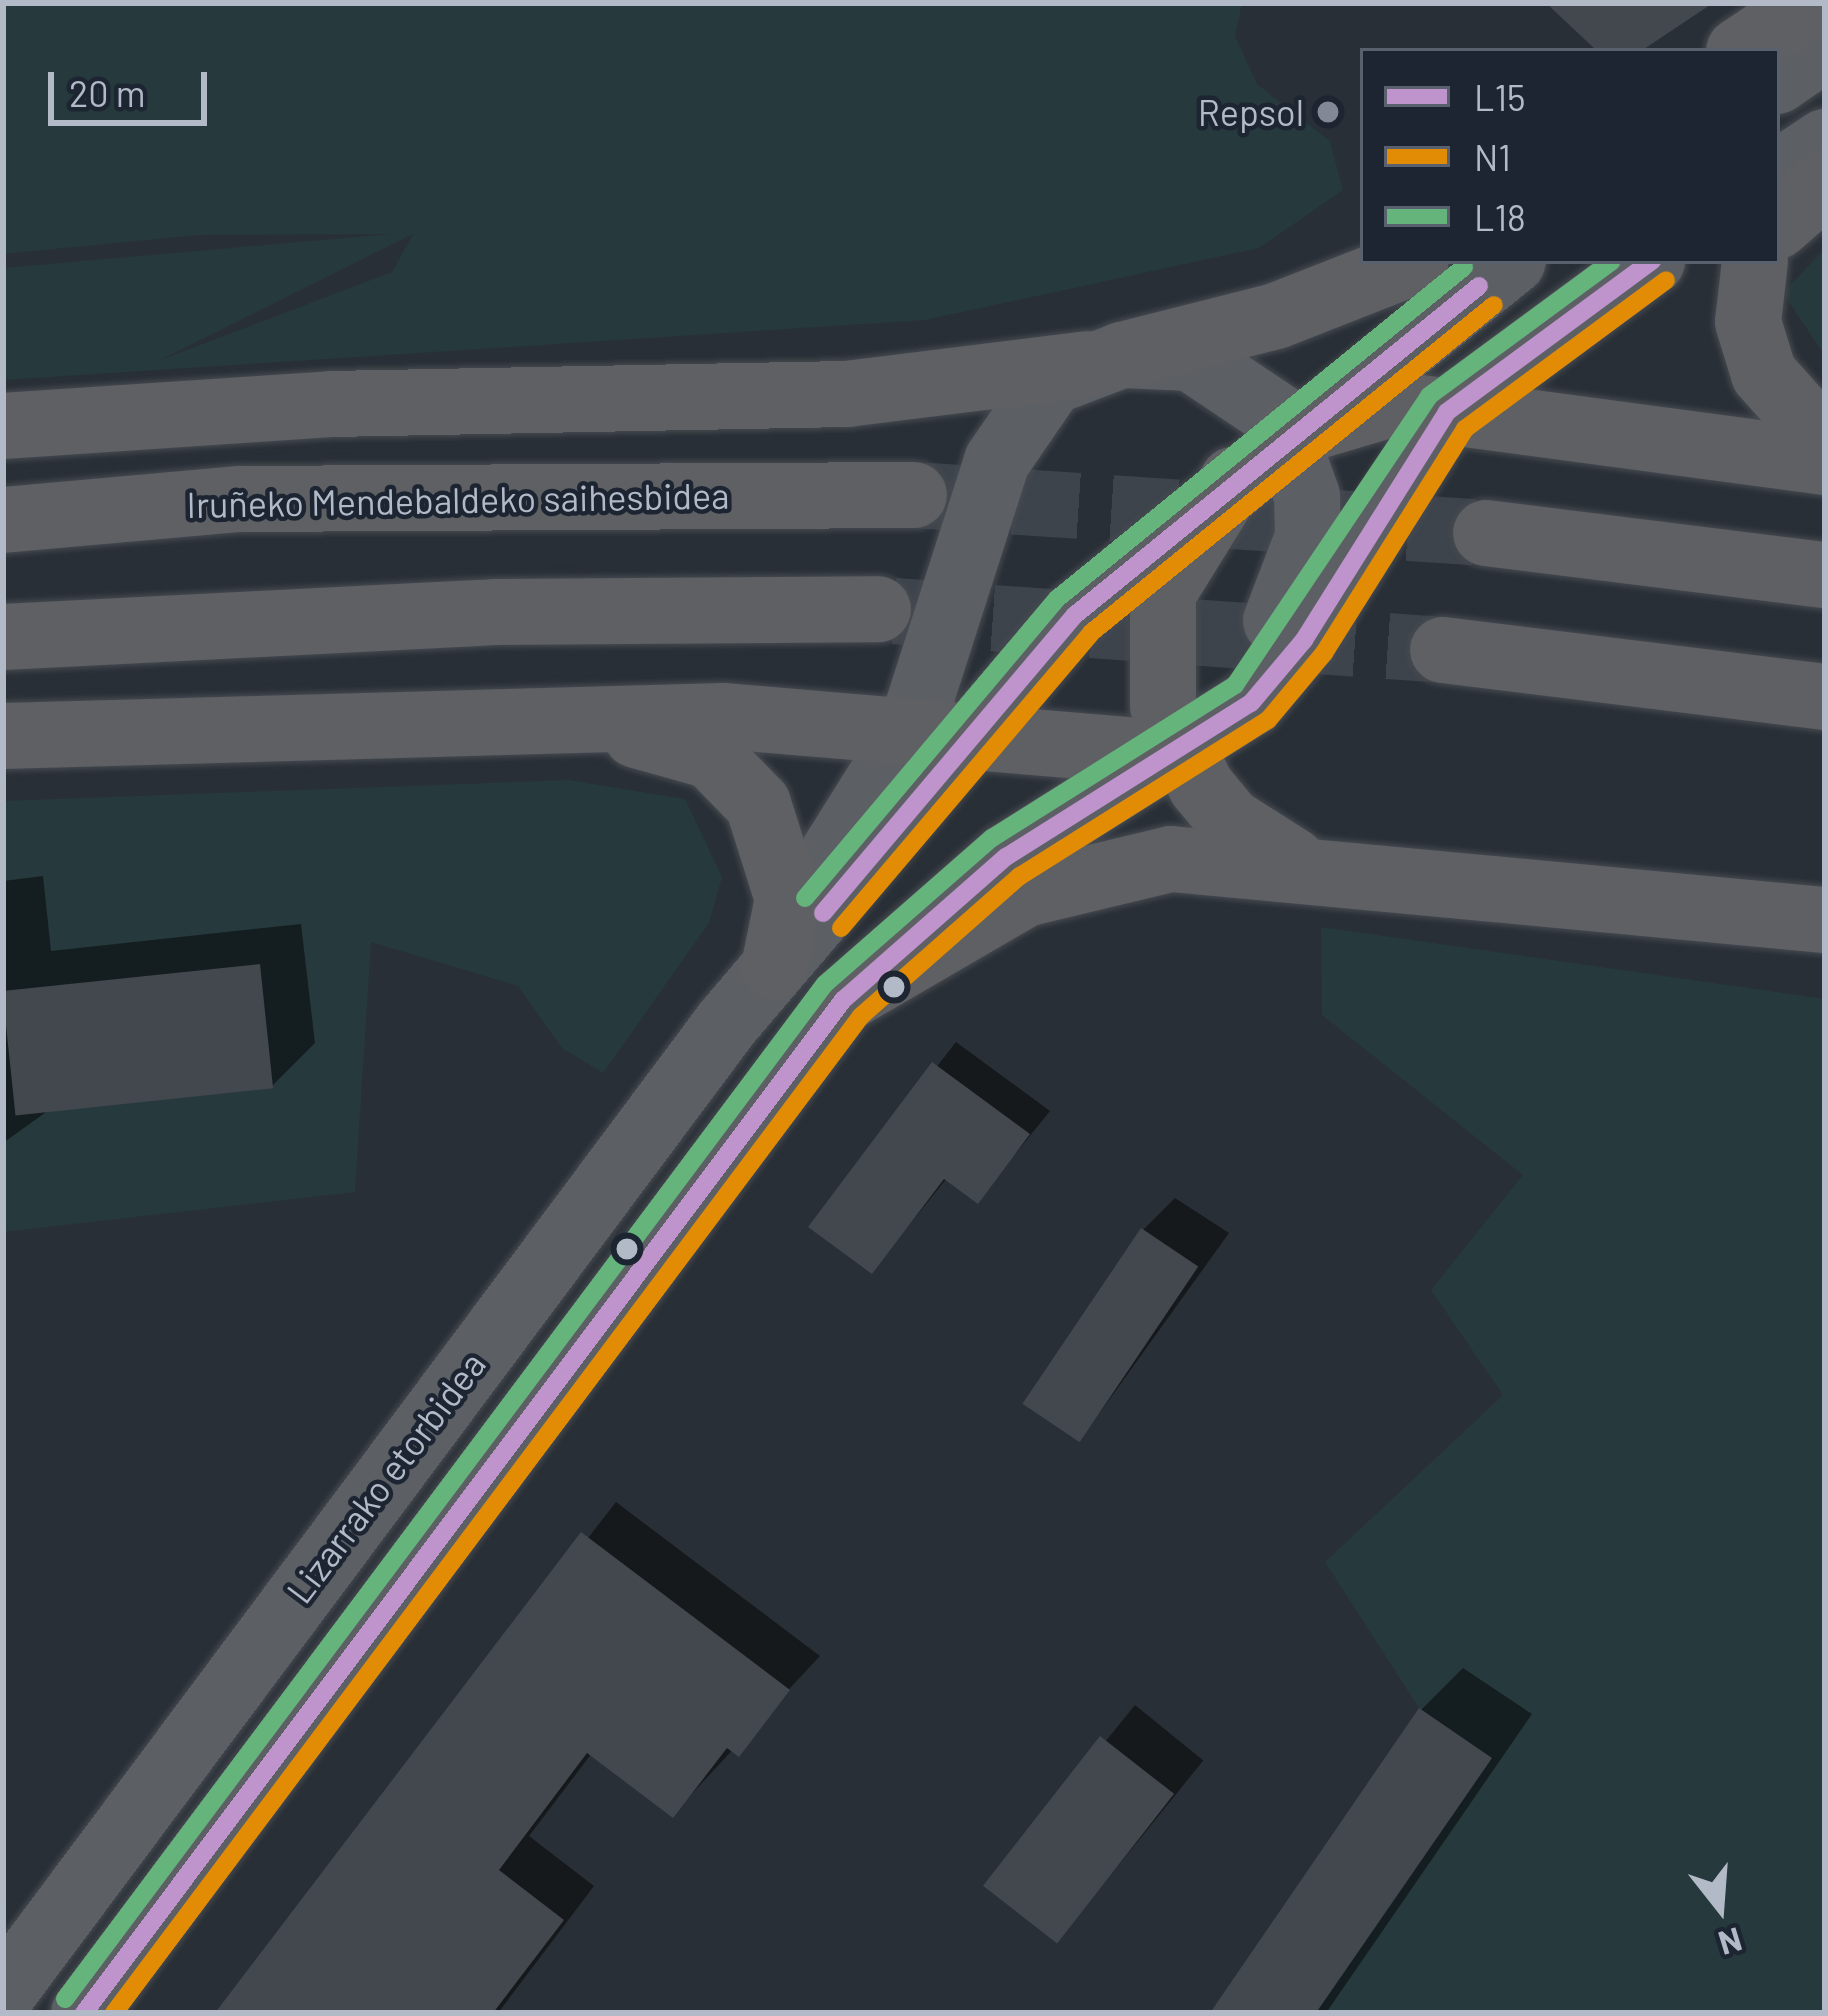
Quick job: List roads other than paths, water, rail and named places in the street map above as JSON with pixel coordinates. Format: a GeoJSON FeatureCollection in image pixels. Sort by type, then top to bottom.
{"type":"FeatureCollection","features":[{"type":"Feature","properties":{"kind":"highway"},"geometry":{"type":"LineString","coordinates":[[1744,48],[1811,3]]}},
{"type":"Feature","properties":{"kind":"highway"},"geometry":{"type":"LineString","coordinates":[[1780,79],[1825,48]]}},
{"type":"Feature","properties":{"kind":"highway"},"geometry":{"type":"LineString","coordinates":[[1780,172],[1825,142]]}},
{"type":"Feature","properties":{"kind":"highway"},"geometry":{"type":"LineString","coordinates":[[1780,223],[1825,184]]}},
{"type":"Feature","properties":{"kind":"highway"},"geometry":{"type":"LineString","coordinates":[[3,426],[331,404],[870,393],[1105,359],[1276,316],[1408,264]]}},
{"type":"Feature","properties":{"kind":"highway"},"geometry":{"type":"LineString","coordinates":[[773,967],[983,735],[1075,615],[1287,434],[1509,264]]}},
{"type":"Feature","properties":{"kind":"highway"},"geometry":{"type":"LineString","coordinates":[[84,2013],[843,1000],[1006,857],[1197,745],[1304,640],[1448,412],[1648,264]]}},
{"type":"Feature","properties":{"kind":"highway"},"geometry":{"type":"LineString","coordinates":[[1755,264],[1748,322],[1764,374],[1825,442]]}},
{"type":"Feature","properties":{"kind":"highway"},"geometry":{"type":"LineString","coordinates":[[773,967],[911,729],[998,460],[1030,399],[1105,359],[1221,369],[1287,434],[1307,496],[1301,572],[1197,745]]}},
{"type":"Feature","properties":{"kind":"highway"},"geometry":{"type":"LineString","coordinates":[[1287,434],[1359,406],[1448,412],[1825,462]]}},
{"type":"Feature","properties":{"kind":"highway"},"geometry":{"type":"LineString","coordinates":[[1233,480],[1163,593],[1158,672],[1230,821],[1296,863]]}},
{"type":"Feature","properties":{"kind":"highway","name":"Iruñeko Mendebaldeko saihesbidea"},"geometry":{"type":"LineString","coordinates":[[3,520],[240,499],[914,495]]}},
{"type":"Feature","properties":{"kind":"highway"},"geometry":{"type":"LineString","coordinates":[[1486,533],[1825,575]]}},
{"type":"Feature","properties":{"kind":"highway"},"geometry":{"type":"LineString","coordinates":[[3,637],[494,612],[878,609]]}},
{"type":"Feature","properties":{"kind":"highway"},"geometry":{"type":"LineString","coordinates":[[1443,650],[1825,697]]}},
{"type":"Feature","properties":{"kind":"highway"},"geometry":{"type":"LineString","coordinates":[[3,736],[569,716],[1197,745]]}},
{"type":"Feature","properties":{"kind":"highway"},"geometry":{"type":"LineString","coordinates":[[569,716],[711,756],[738,777],[758,804],[788,898],[773,967]]}},
{"type":"Feature","properties":{"kind":"highway"},"geometry":{"type":"LineString","coordinates":[[843,1000],[973,916],[1072,878],[1172,859],[1296,863],[1825,920]]}},
{"type":"Feature","properties":{"kind":"highway","name":"Lizarrako etorbidea"},"geometry":{"type":"LineString","coordinates":[[3,1993],[773,967]]}},
{"type":"Feature","properties":{"kind":"tunnel"},"geometry":{"type":"LineString","coordinates":[[914,495],[1486,533]]}},
{"type":"Feature","properties":{"kind":"tunnel"},"geometry":{"type":"LineString","coordinates":[[894,611],[1443,650]]}},
{"type":"Feature","properties":{"kind":"place","name":"Repsol"},"geometry":{"type":"Point","coordinates":[1328,112]}}]}
